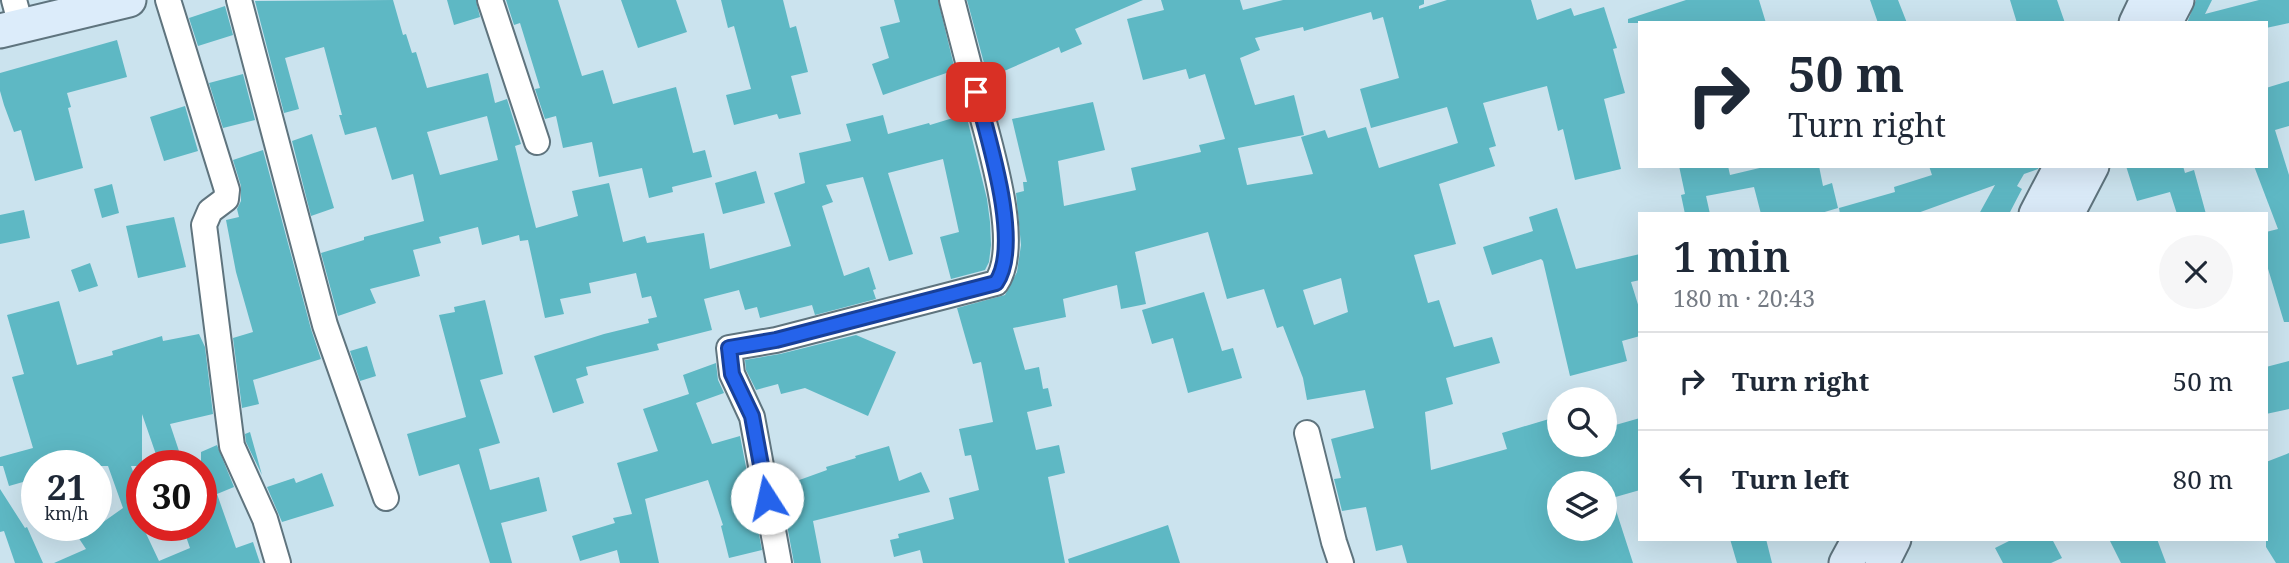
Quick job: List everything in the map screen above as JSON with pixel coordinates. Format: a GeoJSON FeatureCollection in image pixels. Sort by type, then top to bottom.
{"type":"FeatureCollection","features":[{"type":"Feature","properties":{"kind":"street"},"geometry":{"type":"LineString","coordinates":[[11,19],[129,0]]}},
{"type":"Feature","properties":{"kind":"street"},"geometry":{"type":"LineString","coordinates":[[167,0],[227,190],[226,199],[210,211],[204,225],[232,446],[265,519],[278,563]]}},
{"type":"Feature","properties":{"kind":"street"},"geometry":{"type":"LineString","coordinates":[[239,0],[325,325],[386,498]]}},
{"type":"Feature","properties":{"kind":"street"},"geometry":{"type":"LineString","coordinates":[[490,0],[537,142]]}},
{"type":"Feature","properties":{"kind":"street"},"geometry":{"type":"LineString","coordinates":[[779,563],[752,416],[732,374],[729,348],[776,340],[996,283],[1001,276],[1006,244],[999,179],[952,0]]}},
{"type":"Feature","properties":{"kind":"street"},"geometry":{"type":"LineString","coordinates":[[2137,21],[2147,0]]}},
{"type":"Feature","properties":{"kind":"street"},"geometry":{"type":"LineString","coordinates":[[2166,21],[2177,0]]}},
{"type":"Feature","properties":{"kind":"street"},"geometry":{"type":"LineString","coordinates":[[2037,212],[2060,168]]}},
{"type":"Feature","properties":{"kind":"street"},"geometry":{"type":"LineString","coordinates":[[2068,212],[2091,168]]}},
{"type":"Feature","properties":{"kind":"street"},"geometry":{"type":"LineString","coordinates":[[1307,433],[1341,563]]}},
{"type":"Feature","properties":{"kind":"street"},"geometry":{"type":"LineString","coordinates":[[1846,563],[1858,541]]}},
{"type":"Feature","properties":{"kind":"street"},"geometry":{"type":"LineString","coordinates":[[1882,563],[1893,541]]}},
{"type":"Feature","properties":{"kind":"building"},"geometry":{"type":"Polygon","coordinates":[[[393,0],[403,35],[406,34],[412,53],[416,52],[427,88],[488,73],[495,103],[507,99],[521,144],[515,146],[536,228],[578,216],[572,191],[609,183],[623,242],[645,236],[647,243],[704,233],[710,269],[791,246],[774,193],[805,183],[799,153],[851,141],[846,124],[883,115],[888,134],[966,114],[987,199],[991,245],[989,262],[985,270],[951,279],[940,237],[959,232],[943,159],[888,173],[913,254],[889,261],[863,177],[826,185],[833,202],[822,206],[844,276],[869,267],[876,289],[873,290],[876,299],[815,315],[812,305],[760,318],[757,307],[745,310],[739,290],[704,299],[712,330],[657,344],[659,350],[586,367],[588,375],[576,379],[584,403],[553,413],[534,356],[649,323],[648,319],[657,317],[651,296],[642,298],[636,273],[589,283],[591,293],[560,299],[564,314],[545,318],[528,240],[520,241],[519,235],[482,245],[478,227],[439,237],[441,243],[413,250],[420,276],[370,289],[376,303],[338,316],[321,253],[364,240],[364,237],[424,221],[413,174],[392,180],[376,127],[345,135],[324,47],[285,58],[299,109],[284,113],[255,1],[393,0]],[[487,116],[427,132],[440,175],[498,160],[487,116]]]}},
{"type":"Feature","properties":{"kind":"building"},"geometry":{"type":"Polygon","coordinates":[[[447,0],[476,0],[480,17],[454,25],[447,0]]]}},
{"type":"Feature","properties":{"kind":"building"},"geometry":{"type":"Polygon","coordinates":[[[506,0],[558,0],[582,76],[603,70],[613,104],[676,87],[693,153],[705,150],[712,177],[672,187],[673,192],[649,198],[642,168],[599,177],[592,142],[563,148],[556,116],[545,119],[535,89],[540,88],[520,23],[514,25],[506,0]]]}},
{"type":"Feature","properties":{"kind":"building"},"geometry":{"type":"Polygon","coordinates":[[[621,0],[676,0],[687,32],[638,48],[621,0]]]}},
{"type":"Feature","properties":{"kind":"building"},"geometry":{"type":"Polygon","coordinates":[[[721,0],[783,0],[790,28],[796,26],[808,72],[791,76],[801,114],[779,119],[777,114],[734,125],[726,95],[751,89],[734,26],[728,28],[721,0]]]}},
{"type":"Feature","properties":{"kind":"building"},"geometry":{"type":"Polygon","coordinates":[[[894,0],[938,0],[955,70],[883,95],[872,64],[889,58],[880,27],[900,22],[894,0]]]}},
{"type":"Feature","properties":{"kind":"building"},"geometry":{"type":"Polygon","coordinates":[[[967,0],[1143,0],[1075,29],[1082,44],[1061,53],[1059,47],[988,78],[967,0]]]}},
{"type":"Feature","properties":{"kind":"building"},"geometry":{"type":"Polygon","coordinates":[[[1161,0],[1240,0],[1243,10],[1283,0],[1424,0],[1419,9],[1447,0],[1531,0],[1537,20],[1571,8],[1574,16],[1604,7],[1617,48],[1613,49],[1625,93],[1604,99],[1621,169],[1575,180],[1563,129],[1558,131],[1547,86],[1483,103],[1496,146],[1489,148],[1495,166],[1439,184],[1456,244],[1414,255],[1428,303],[1439,300],[1454,347],[1492,337],[1500,363],[1446,378],[1453,404],[1425,412],[1431,470],[1507,449],[1502,433],[1547,420],[1547,457],[1617,457],[1617,425],[1638,419],[1638,491],[1617,497],[1617,471],[1547,471],[1547,541],[1617,541],[1617,513],[1633,563],[1407,563],[1402,545],[1376,551],[1366,507],[1342,511],[1334,479],[1341,478],[1331,439],[1374,428],[1365,390],[1307,400],[1303,378],[1283,326],[1277,328],[1264,289],[1227,299],[1208,232],[1135,252],[1146,304],[1121,309],[1117,285],[1063,299],[1066,317],[1013,328],[1025,370],[1039,367],[1043,389],[1048,388],[1052,406],[1027,412],[1036,450],[1059,445],[1065,473],[1048,477],[1065,563],[923,563],[920,550],[894,557],[890,540],[899,538],[898,534],[954,519],[949,498],[979,490],[971,455],[965,456],[959,429],[993,422],[981,362],[973,364],[957,308],[1005,295],[1017,272],[1021,245],[1016,193],[1024,191],[1023,182],[1027,182],[1012,119],[1093,102],[1105,150],[1058,161],[1064,206],[1136,190],[1131,168],[1201,152],[1199,145],[1225,139],[1205,74],[1189,79],[1186,69],[1143,80],[1127,19],[1164,10],[1161,0]],[[1371,12],[1304,31],[1303,27],[1255,38],[1260,50],[1240,58],[1255,105],[1294,95],[1304,135],[1238,148],[1247,185],[1313,174],[1301,137],[1325,130],[1328,138],[1366,127],[1379,168],[1458,143],[1447,107],[1371,128],[1360,89],[1399,78],[1383,17],[1373,20],[1371,12]],[[1341,278],[1303,290],[1314,325],[1348,312],[1341,278]]]}},
{"type":"Feature","properties":{"kind":"building"},"geometry":{"type":"Polygon","coordinates":[[[1686,0],[1759,0],[1765,21],[1628,23],[1628,19],[1686,0]]]}},
{"type":"Feature","properties":{"kind":"building"},"geometry":{"type":"Polygon","coordinates":[[[1870,0],[1898,0],[1906,21],[1877,21],[1870,0]]]}},
{"type":"Feature","properties":{"kind":"building"},"geometry":{"type":"Polygon","coordinates":[[[2010,0],[2057,0],[2064,21],[2016,21],[2010,0]]]}},
{"type":"Feature","properties":{"kind":"building"},"geometry":{"type":"Polygon","coordinates":[[[2196,0],[2212,0],[2205,14],[2259,0],[2289,0],[2289,23],[2268,28],[2268,21],[2188,21],[2196,0]]]}},
{"type":"Feature","properties":{"kind":"building"},"geometry":{"type":"Polygon","coordinates":[[[225,6],[233,35],[198,46],[189,18],[225,6]]]}},
{"type":"Feature","properties":{"kind":"building"},"geometry":{"type":"Polygon","coordinates":[[[117,40],[127,77],[67,93],[71,107],[68,108],[83,168],[35,181],[21,130],[14,132],[4,105],[0,91],[0,73],[117,40]]]}},
{"type":"Feature","properties":{"kind":"building"},"geometry":{"type":"Polygon","coordinates":[[[243,74],[255,120],[223,128],[209,83],[243,74]]]}},
{"type":"Feature","properties":{"kind":"building"},"geometry":{"type":"Polygon","coordinates":[[[2289,81],[2289,126],[2275,130],[2289,175],[2289,322],[2284,322],[2268,269],[2268,232],[2278,229],[2255,168],[2268,168],[2268,87],[2289,81]]]}},
{"type":"Feature","properties":{"kind":"building"},"geometry":{"type":"Polygon","coordinates":[[[185,106],[198,151],[164,161],[150,117],[185,106]]]}},
{"type":"Feature","properties":{"kind":"building"},"geometry":{"type":"Polygon","coordinates":[[[312,134],[334,208],[311,216],[292,141],[312,134]]]}},
{"type":"Feature","properties":{"kind":"building"},"geometry":{"type":"Polygon","coordinates":[[[263,150],[321,359],[253,380],[259,404],[242,408],[233,338],[253,332],[236,272],[226,220],[239,217],[237,209],[241,201],[241,186],[233,160],[263,150]]]}},
{"type":"Feature","properties":{"kind":"building"},"geometry":{"type":"Polygon","coordinates":[[[1679,168],[1728,168],[1730,175],[1760,168],[1819,168],[1823,186],[1832,183],[1838,208],[1825,212],[1760,212],[1754,187],[1706,196],[1710,212],[1685,212],[1681,195],[1685,194],[1679,168]]]}},
{"type":"Feature","properties":{"kind":"building"},"geometry":{"type":"Polygon","coordinates":[[[1930,168],[2038,168],[2024,174],[2017,186],[2022,189],[2010,212],[1980,212],[1995,185],[1921,212],[1840,212],[1839,208],[1895,192],[1894,187],[1932,175],[1930,168]]]}},
{"type":"Feature","properties":{"kind":"building"},"geometry":{"type":"Polygon","coordinates":[[[2127,168],[2184,168],[2185,173],[2194,170],[2205,212],[2176,212],[2170,192],[2137,201],[2127,168]]]}},
{"type":"Feature","properties":{"kind":"building"},"geometry":{"type":"Polygon","coordinates":[[[756,171],[765,203],[723,214],[715,183],[756,171]]]}},
{"type":"Feature","properties":{"kind":"building"},"geometry":{"type":"Polygon","coordinates":[[[112,184],[119,213],[102,218],[94,189],[112,184]]]}},
{"type":"Feature","properties":{"kind":"building"},"geometry":{"type":"Polygon","coordinates":[[[1557,208],[1576,269],[1638,254],[1638,280],[1631,282],[1638,305],[1638,337],[1622,341],[1627,361],[1570,376],[1543,261],[1541,259],[1492,275],[1483,247],[1533,231],[1529,217],[1557,208]]]}},
{"type":"Feature","properties":{"kind":"building"},"geometry":{"type":"Polygon","coordinates":[[[24,210],[30,238],[0,244],[0,215],[24,210]]]}},
{"type":"Feature","properties":{"kind":"building"},"geometry":{"type":"Polygon","coordinates":[[[174,217],[186,267],[138,278],[126,226],[174,217]]]}},
{"type":"Feature","properties":{"kind":"building"},"geometry":{"type":"Polygon","coordinates":[[[90,263],[98,286],[79,292],[71,270],[90,263]]]}},
{"type":"Feature","properties":{"kind":"building"},"geometry":{"type":"Polygon","coordinates":[[[1204,292],[1222,351],[1233,348],[1242,378],[1188,393],[1173,338],[1152,344],[1142,310],[1204,292]]]}},
{"type":"Feature","properties":{"kind":"building"},"geometry":{"type":"Polygon","coordinates":[[[485,300],[503,374],[480,380],[500,443],[479,449],[490,490],[539,477],[547,511],[501,523],[512,563],[490,563],[459,464],[419,476],[407,434],[466,417],[439,315],[455,312],[454,307],[485,300]]]}},
{"type":"Feature","properties":{"kind":"building"},"geometry":{"type":"Polygon","coordinates":[[[59,301],[77,365],[113,355],[112,351],[162,336],[163,341],[199,334],[205,347],[213,414],[170,424],[179,450],[154,450],[142,414],[142,450],[126,450],[126,541],[150,541],[159,561],[190,548],[188,541],[217,541],[217,494],[236,548],[253,542],[260,563],[54,563],[86,549],[81,541],[112,541],[112,516],[123,508],[112,477],[112,450],[26,450],[33,448],[12,377],[24,374],[7,315],[59,301]]]}},
{"type":"Feature","properties":{"kind":"building"},"geometry":{"type":"Polygon","coordinates":[[[856,335],[896,352],[868,416],[805,388],[781,394],[778,384],[756,390],[746,370],[745,360],[856,335]]]}},
{"type":"Feature","properties":{"kind":"building"},"geometry":{"type":"Polygon","coordinates":[[[367,346],[376,376],[360,381],[350,351],[367,346]]]}},
{"type":"Feature","properties":{"kind":"building"},"geometry":{"type":"Polygon","coordinates":[[[2289,361],[2289,409],[2268,414],[2268,366],[2289,361]]]}},
{"type":"Feature","properties":{"kind":"building"},"geometry":{"type":"Polygon","coordinates":[[[716,363],[718,380],[724,393],[696,403],[712,444],[740,436],[762,550],[729,558],[721,526],[723,525],[708,480],[645,499],[659,563],[620,563],[617,550],[580,561],[572,536],[615,523],[613,518],[632,514],[617,463],[658,451],[643,409],[689,394],[683,375],[716,363]]]}},
{"type":"Feature","properties":{"kind":"building"},"geometry":{"type":"Polygon","coordinates":[[[250,432],[262,475],[246,442],[245,434],[250,432]]]}},
{"type":"Feature","properties":{"kind":"building"},"geometry":{"type":"Polygon","coordinates":[[[217,445],[234,487],[217,494],[217,450],[206,450],[217,445]]]}},
{"type":"Feature","properties":{"kind":"building"},"geometry":{"type":"Polygon","coordinates":[[[889,446],[899,481],[921,472],[930,492],[813,521],[821,563],[794,563],[780,487],[827,470],[826,467],[856,458],[855,456],[889,446]]]}},
{"type":"Feature","properties":{"kind":"building"},"geometry":{"type":"Polygon","coordinates":[[[21,451],[21,483],[9,486],[3,466],[0,466],[0,457],[21,451]]]}},
{"type":"Feature","properties":{"kind":"building"},"geometry":{"type":"Polygon","coordinates":[[[2289,453],[2289,563],[2276,563],[2266,547],[2268,461],[2289,453]]]}},
{"type":"Feature","properties":{"kind":"building"},"geometry":{"type":"Polygon","coordinates":[[[322,473],[334,506],[282,522],[267,487],[294,478],[296,483],[322,473]]]}},
{"type":"Feature","properties":{"kind":"building"},"geometry":{"type":"Polygon","coordinates":[[[0,489],[21,522],[21,541],[33,541],[43,563],[15,563],[4,531],[0,532],[0,489]]]}},
{"type":"Feature","properties":{"kind":"building"},"geometry":{"type":"Polygon","coordinates":[[[1168,525],[1180,563],[1069,563],[1068,559],[1168,525]]]}},
{"type":"Feature","properties":{"kind":"building"},"geometry":{"type":"Polygon","coordinates":[[[1731,541],[1766,541],[1772,563],[1737,563],[1731,541]]]}},
{"type":"Feature","properties":{"kind":"building"},"geometry":{"type":"Polygon","coordinates":[[[2009,541],[2053,541],[2062,558],[2051,563],[2003,563],[1995,548],[2009,541]]]}},
{"type":"Feature","properties":{"kind":"building"},"geometry":{"type":"Polygon","coordinates":[[[2110,541],[2158,541],[2166,563],[2121,563],[2110,541]]]}},
{"type":"Feature","properties":{"kind":"route"},"geometry":{"type":"LineString","coordinates":[[767,498],[752,416],[732,374],[729,348],[776,340],[996,283],[1001,276],[1006,244],[999,179],[976,92]]}}]}
